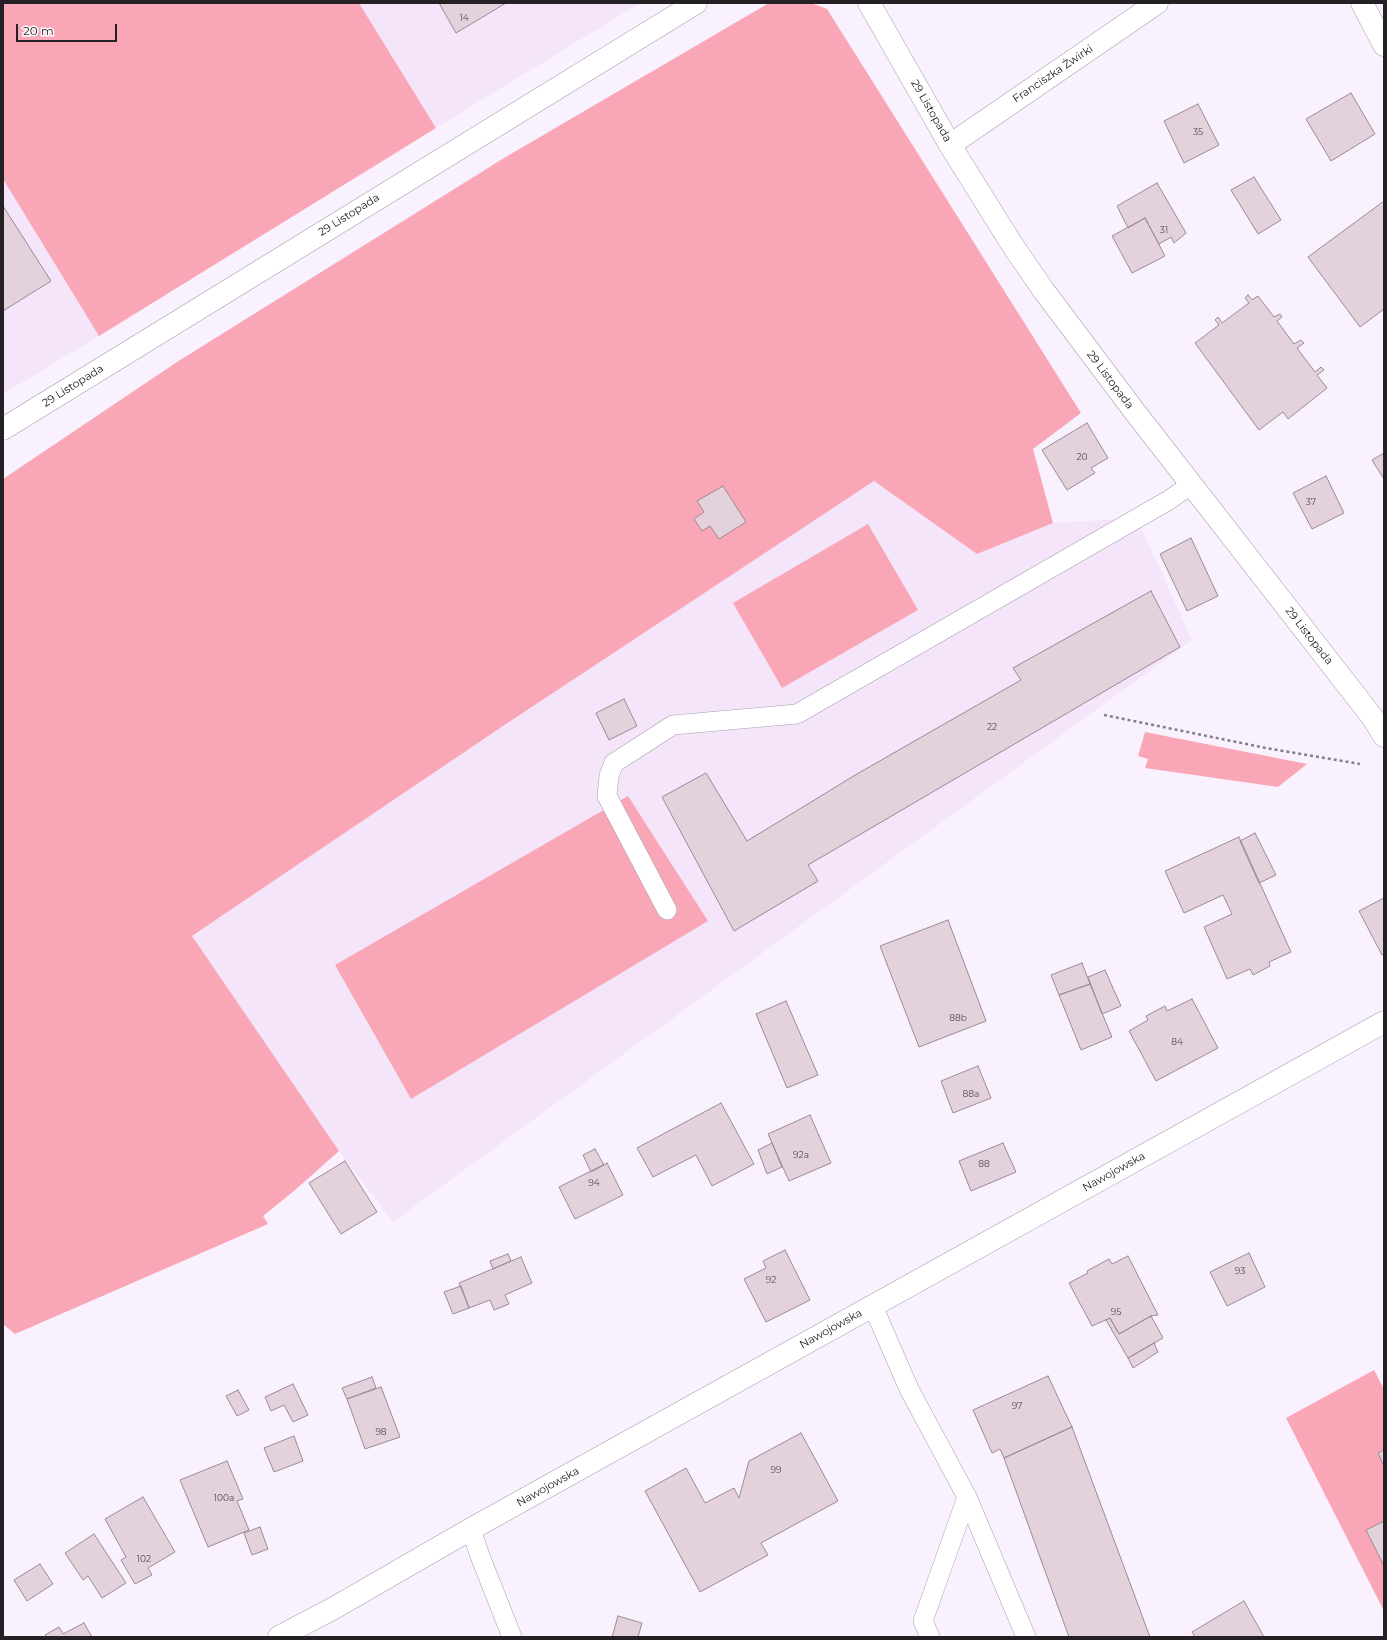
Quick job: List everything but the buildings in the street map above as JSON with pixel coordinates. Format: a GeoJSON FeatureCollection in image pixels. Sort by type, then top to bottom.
{"type":"FeatureCollection","features":[{"type":"Feature","properties":{"kind":"street","name":"29 Listopada"},"geometry":{"type":"LineString","coordinates":[[3,429],[696,3]]}},
{"type":"Feature","properties":{"kind":"street","name":"29 Listopada"},"geometry":{"type":"LineString","coordinates":[[869,3],[950,146],[1013,246],[1044,291],[1092,356],[1373,718],[1384,736]]}},
{"type":"Feature","properties":{"kind":"street","name":"Franciszka Żwirki"},"geometry":{"type":"LineString","coordinates":[[950,146],[1157,3]]}},
{"type":"Feature","properties":{"kind":"street"},"geometry":{"type":"LineString","coordinates":[[1362,3],[1384,45]]}},
{"type":"Feature","properties":{"kind":"street","name":"Nawojowska"},"geometry":{"type":"LineString","coordinates":[[279,1637],[334,1608],[472,1529],[1384,1022]]}},
{"type":"Feature","properties":{"kind":"lane"},"geometry":{"type":"LineString","coordinates":[[667,910],[607,796],[609,776],[614,763],[673,725],[797,714],[1168,500],[1192,484]]}},
{"type":"Feature","properties":{"kind":"lane"},"geometry":{"type":"LineString","coordinates":[[873,1306],[909,1389],[967,1497],[1026,1637]]}},
{"type":"Feature","properties":{"kind":"lane"},"geometry":{"type":"LineString","coordinates":[[930,1637],[923,1621],[967,1497]]}},
{"type":"Feature","properties":{"kind":"lane"},"geometry":{"type":"LineString","coordinates":[[472,1529],[480,1556],[512,1637]]}},
{"type":"Feature","properties":{"kind":"path"},"geometry":{"type":"LineString","coordinates":[[1104,715],[1266,748],[1360,764]]}},
{"type":"Feature","properties":{"kind":"shaded area"},"geometry":{"type":"Polygon","coordinates":[[[3,3],[359,3],[436,128],[99,336],[3,179],[3,3]]]}},
{"type":"Feature","properties":{"kind":"shaded area"},"geometry":{"type":"Polygon","coordinates":[[[359,3],[640,3],[436,128],[359,3]]]}},
{"type":"Feature","properties":{"kind":"shaded area"},"geometry":{"type":"Polygon","coordinates":[[[769,3],[811,3],[827,9],[1081,413],[1033,449],[1053,523],[977,554],[874,481],[509,722],[192,936],[339,1151],[263,1216],[268,1224],[15,1334],[3,1324],[3,479],[177,362],[504,158],[769,3]]]}},
{"type":"Feature","properties":{"kind":"shaded area"},"geometry":{"type":"Polygon","coordinates":[[[3,179],[99,336],[3,394],[3,179]]]}},
{"type":"Feature","properties":{"kind":"shaded area"},"geometry":{"type":"Polygon","coordinates":[[[874,481],[977,554],[1053,523],[1137,518],[1192,640],[393,1222],[339,1151],[191,937],[509,722],[874,481]]]}},
{"type":"Feature","properties":{"kind":"shaded area"},"geometry":{"type":"Polygon","coordinates":[[[868,524],[918,610],[782,688],[733,603],[868,524]]]}},
{"type":"Feature","properties":{"kind":"shaded area"},"geometry":{"type":"Polygon","coordinates":[[[1145,732],[1307,764],[1278,787],[1145,768],[1148,759],[1138,756],[1145,732]]]}},
{"type":"Feature","properties":{"kind":"shaded area"},"geometry":{"type":"Polygon","coordinates":[[[628,796],[708,921],[411,1099],[335,965],[628,796]]]}},
{"type":"Feature","properties":{"kind":"shaded area"},"geometry":{"type":"Polygon","coordinates":[[[1374,1370],[1384,1389],[1384,1611],[1286,1418],[1374,1370]]]}}]}
